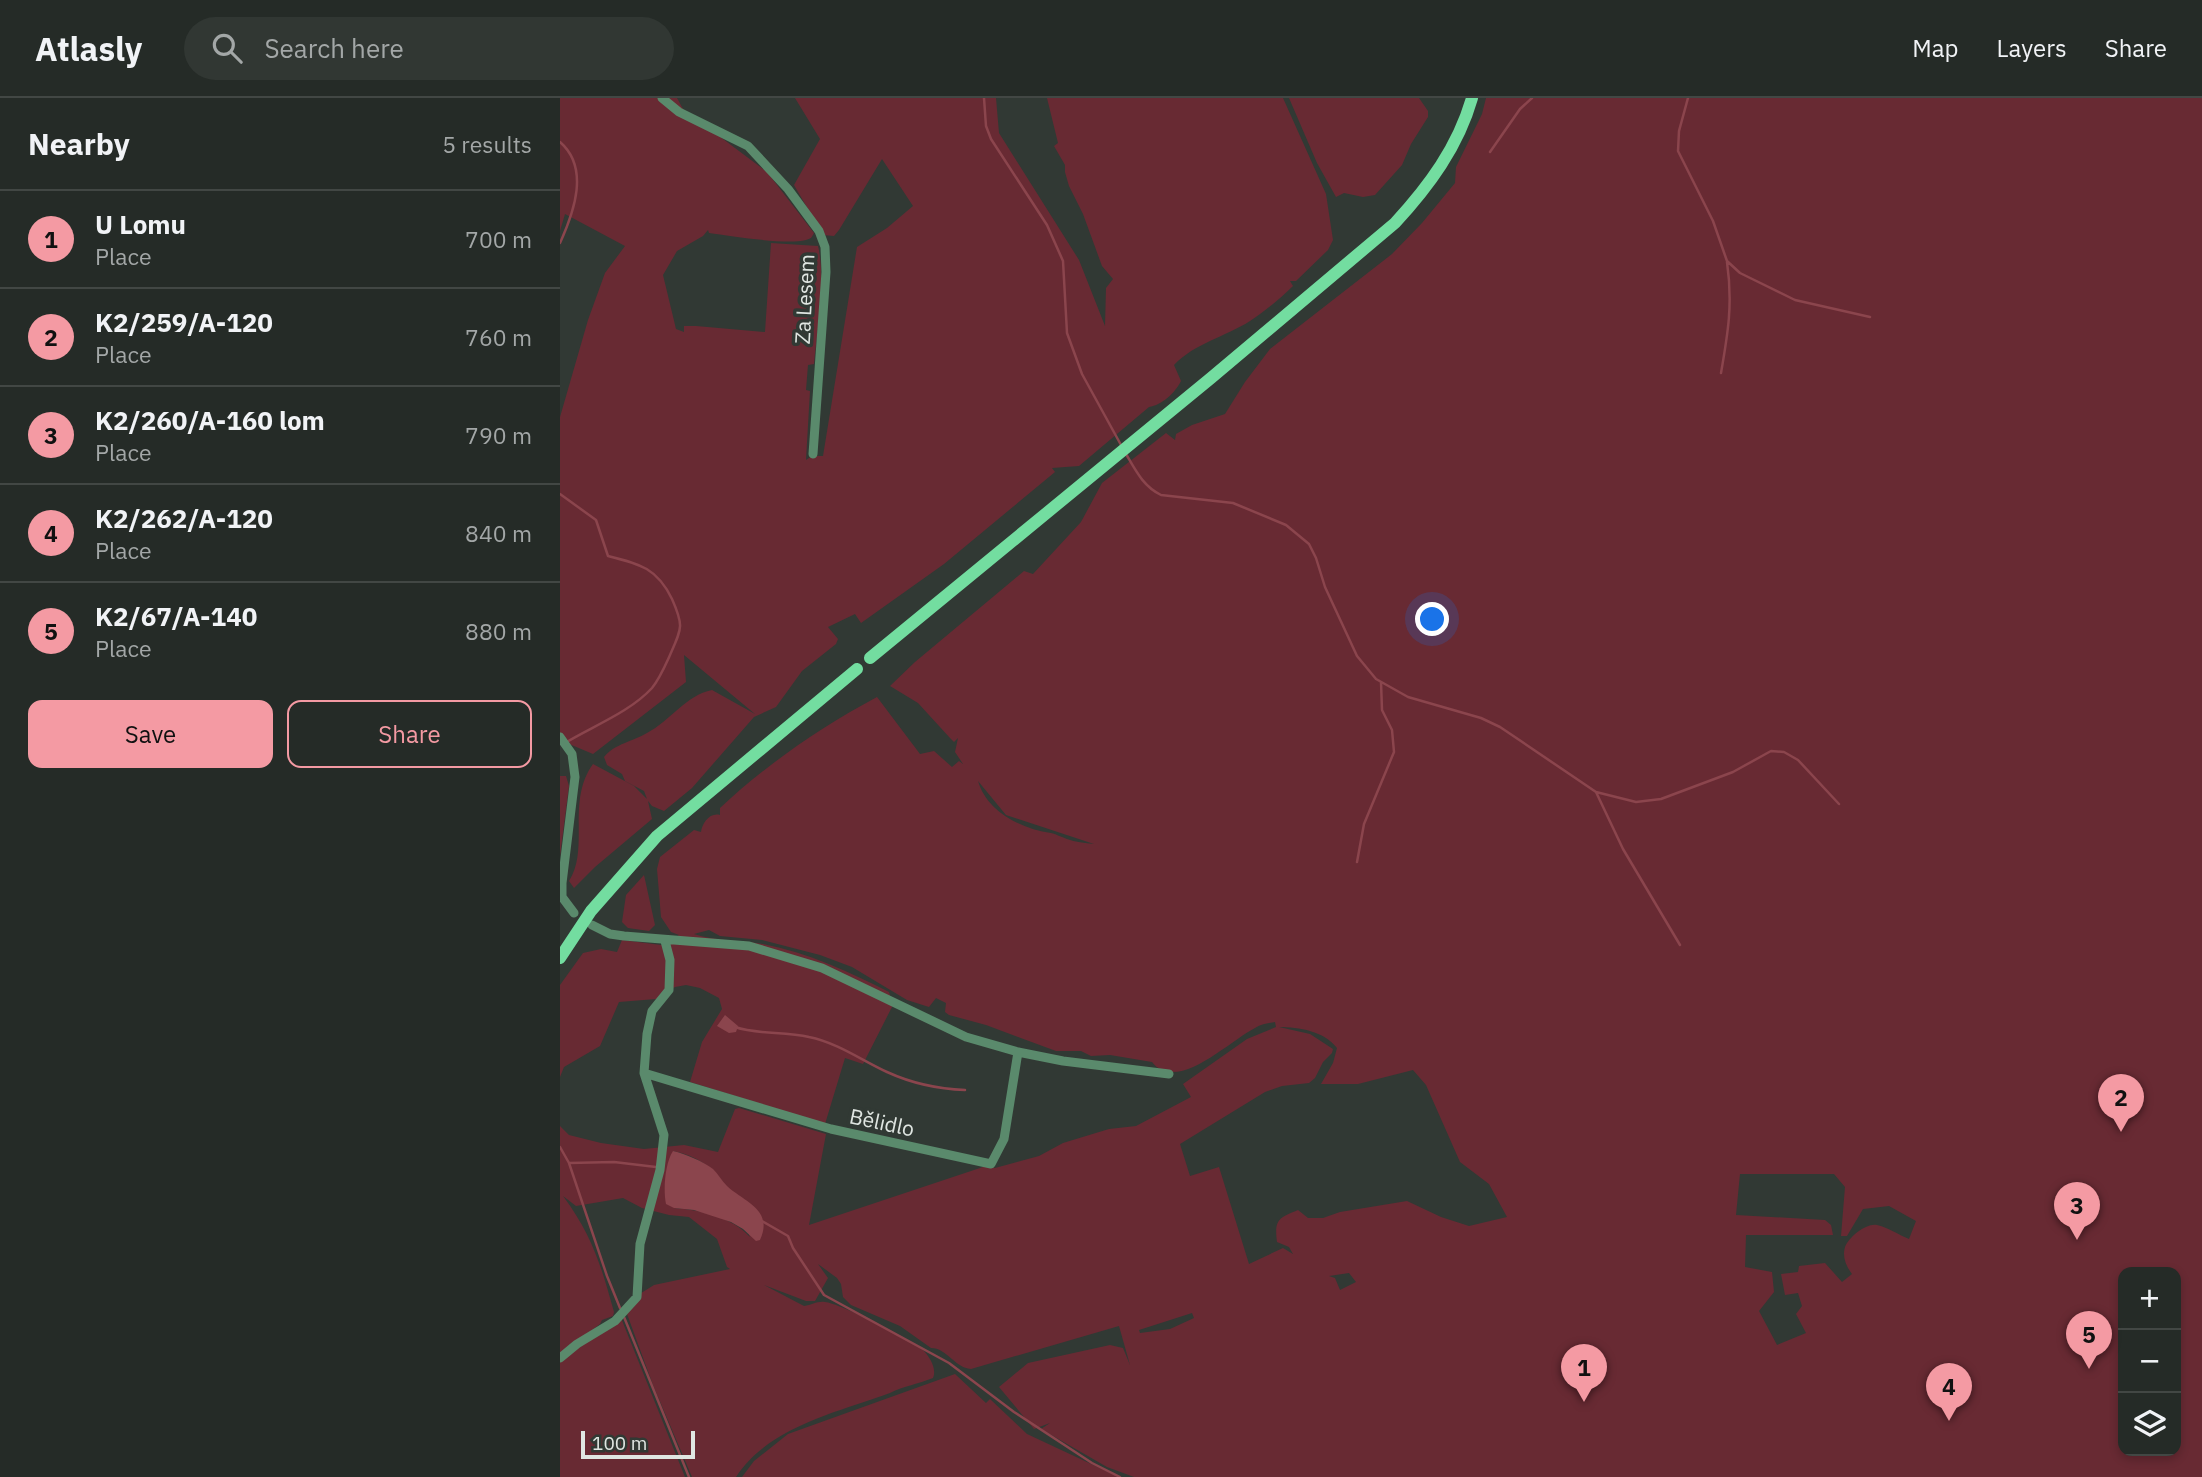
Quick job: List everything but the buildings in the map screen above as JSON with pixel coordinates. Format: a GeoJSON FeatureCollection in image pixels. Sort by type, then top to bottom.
{"type":"FeatureCollection","features":[{"type":"Feature","properties":{"kind":"main road"},"geometry":{"type":"LineString","coordinates":[[870,658],[1211,378],[1351,261],[1403,213],[1421,194],[1443,163],[1457,138],[1472,98]]}},
{"type":"Feature","properties":{"kind":"main road"},"geometry":{"type":"LineString","coordinates":[[560,958],[591,911],[657,836],[857,669]]}},
{"type":"Feature","properties":{"kind":"street","name":"Za Lesem"},"geometry":{"type":"LineString","coordinates":[[662,98],[679,112],[748,146],[788,189],[819,231],[825,247],[826,272],[813,454]]}},
{"type":"Feature","properties":{"kind":"street"},"geometry":{"type":"LineString","coordinates":[[560,737],[572,754],[575,777],[562,883],[562,897],[574,913]]}},
{"type":"Feature","properties":{"kind":"street"},"geometry":{"type":"LineString","coordinates":[[592,925],[610,933],[665,941],[749,946],[822,968],[966,1037],[1063,1061],[1169,1074]]}},
{"type":"Feature","properties":{"kind":"street"},"geometry":{"type":"LineString","coordinates":[[560,1358],[615,1321],[637,1297],[640,1244],[660,1170],[664,1135],[643,1073],[652,1011],[669,990],[670,960],[665,941]]}},
{"type":"Feature","properties":{"kind":"street","name":"Bělidlo"},"geometry":{"type":"LineString","coordinates":[[643,1073],[831,1129],[991,1164],[1004,1139],[1018,1052]]}},
{"type":"Feature","properties":{"kind":"shaded area"},"geometry":{"type":"Polygon","coordinates":[[[560,98],[677,98],[683,109],[767,172],[814,233],[806,240],[785,241],[709,233],[708,230],[703,236],[677,251],[663,275],[676,329],[684,332],[684,326],[696,326],[765,332],[771,243],[818,246],[821,288],[814,364],[808,365],[806,390],[810,391],[806,460],[812,456],[823,456],[857,247],[887,228],[913,206],[882,159],[839,230],[834,236],[823,235],[794,185],[820,139],[795,98],[996,98],[999,133],[1079,260],[1105,326],[1106,288],[1113,279],[1102,266],[1083,214],[1069,186],[1065,165],[1054,146],[1058,143],[1047,98],[1283,98],[1326,194],[1333,240],[1328,250],[1296,281],[1290,281],[1293,286],[1267,309],[1240,327],[1182,357],[1174,365],[1181,381],[1172,394],[1159,404],[1149,407],[1079,466],[1052,468],[1055,472],[944,564],[861,623],[855,614],[828,627],[838,639],[836,644],[802,671],[776,707],[754,717],[692,788],[664,811],[652,806],[648,801],[652,819],[574,888],[569,881],[578,854],[581,793],[593,764],[634,786],[647,799],[644,791],[625,781],[622,774],[607,765],[604,757],[609,752],[647,733],[694,697],[712,690],[755,714],[684,655],[686,682],[593,754],[562,741],[560,745],[560,417],[588,320],[605,273],[625,246],[565,214],[560,231],[560,98]]]}},
{"type":"Feature","properties":{"kind":"shaded area"},"geometry":{"type":"Polygon","coordinates":[[[1289,98],[1419,98],[1428,111],[1428,117],[1402,165],[1375,195],[1363,197],[1344,193],[1336,197],[1317,163],[1289,98]]]}},
{"type":"Feature","properties":{"kind":"shaded area"},"geometry":{"type":"Polygon","coordinates":[[[1486,98],[2202,98],[2202,1477],[1134,1477],[1107,1467],[1041,1429],[1050,1423],[1034,1429],[999,1387],[1028,1363],[1110,1345],[1123,1348],[1130,1365],[1119,1326],[971,1369],[965,1368],[900,1326],[851,1305],[843,1297],[837,1278],[818,1264],[828,1278],[815,1301],[806,1301],[764,1285],[804,1306],[822,1302],[833,1304],[905,1338],[928,1356],[933,1367],[933,1378],[827,1415],[785,1433],[766,1445],[736,1477],[692,1477],[653,1385],[627,1314],[638,1295],[654,1285],[730,1269],[717,1239],[689,1217],[642,1208],[623,1198],[576,1206],[563,1196],[594,1251],[614,1312],[613,1316],[602,1320],[560,1354],[560,1126],[569,1135],[601,1143],[644,1149],[684,1145],[718,1152],[735,1109],[739,1108],[826,1134],[809,1225],[986,1166],[995,1168],[1039,1156],[1063,1143],[1109,1129],[1136,1126],[1191,1097],[1183,1084],[1247,1039],[1276,1027],[1275,1022],[1257,1027],[1189,1069],[1175,1072],[1163,1070],[1152,1062],[1110,1055],[1091,1056],[1081,1051],[1056,1051],[986,1025],[949,1015],[945,1012],[946,1003],[936,998],[929,1007],[907,1000],[852,967],[820,955],[762,940],[720,936],[709,930],[694,934],[763,944],[796,952],[889,992],[893,1005],[863,1064],[845,1058],[825,1124],[690,1082],[702,1042],[722,1009],[719,998],[700,988],[686,985],[675,987],[656,999],[619,1002],[600,1046],[564,1067],[560,1077],[560,985],[583,953],[601,949],[617,952],[622,940],[661,945],[679,935],[671,932],[661,917],[657,869],[660,857],[694,830],[701,832],[707,819],[716,814],[720,815],[720,808],[776,761],[835,721],[877,697],[920,754],[934,751],[952,767],[959,761],[963,764],[955,752],[958,738],[954,742],[918,703],[890,686],[1024,571],[1033,574],[1081,522],[1102,483],[1166,433],[1175,440],[1176,434],[1192,425],[1225,414],[1270,349],[1392,254],[1422,223],[1455,183],[1456,167],[1482,114],[1486,98]],[[978,781],[989,802],[997,810],[1018,823],[1070,840],[1094,844],[1006,815],[978,781]],[[1279,1027],[1310,1034],[1333,1049],[1315,1078],[1309,1083],[1282,1086],[1265,1092],[1180,1144],[1190,1176],[1219,1167],[1249,1264],[1283,1248],[1293,1254],[1289,1247],[1277,1242],[1276,1228],[1279,1220],[1298,1210],[1308,1218],[1323,1218],[1340,1212],[1407,1201],[1441,1217],[1469,1226],[1507,1217],[1489,1184],[1460,1162],[1426,1085],[1413,1070],[1358,1084],[1321,1084],[1333,1063],[1337,1048],[1332,1042],[1311,1031],[1279,1027]],[[673,1151],[674,1208],[705,1213],[725,1220],[750,1237],[731,1195],[714,1172],[703,1163],[673,1151]],[[1740,1174],[1736,1215],[1825,1220],[1831,1225],[1833,1235],[1746,1235],[1745,1267],[1772,1272],[1774,1292],[1759,1311],[1777,1345],[1806,1333],[1796,1314],[1802,1306],[1798,1293],[1785,1295],[1781,1274],[1798,1272],[1799,1266],[1825,1263],[1842,1282],[1852,1274],[1846,1265],[1844,1254],[1847,1243],[1854,1235],[1863,1228],[1877,1225],[1909,1239],[1916,1221],[1889,1206],[1863,1209],[1847,1236],[1841,1236],[1845,1187],[1834,1174],[1740,1174]],[[1349,1273],[1329,1276],[1335,1278],[1340,1290],[1356,1282],[1349,1273]],[[1192,1313],[1139,1330],[1140,1333],[1170,1329],[1194,1318],[1192,1313]]]}},
{"type":"Feature","properties":{"kind":"shaded area"},"geometry":{"type":"Polygon","coordinates":[[[560,776],[566,776],[569,786],[560,856],[560,776]]]}},
{"type":"Feature","properties":{"kind":"shaded area"},"geometry":{"type":"Polygon","coordinates":[[[644,875],[655,925],[649,931],[628,928],[622,922],[626,895],[644,875]]]}},
{"type":"Feature","properties":{"kind":"shaded area"},"geometry":{"type":"Polygon","coordinates":[[[725,1015],[738,1026],[736,1032],[729,1033],[717,1026],[725,1015]]]}},
{"type":"Feature","properties":{"kind":"shaded area"},"geometry":{"type":"Polygon","coordinates":[[[673,1151],[694,1158],[713,1169],[727,1186],[755,1207],[763,1221],[760,1240],[756,1241],[731,1222],[666,1204],[665,1177],[673,1151]]]}},
{"type":"Feature","properties":{"kind":"shaded area"},"geometry":{"type":"Polygon","coordinates":[[[621,1318],[685,1477],[560,1477],[560,1361],[621,1318]]]}},
{"type":"Feature","properties":{"kind":"shaded area"},"geometry":{"type":"Polygon","coordinates":[[[955,1374],[986,1403],[990,1399],[1027,1434],[1119,1477],[742,1477],[754,1461],[788,1434],[955,1374]]]}},
{"type":"Feature","properties":{"kind":"waterway"},"geometry":{"type":"LineString","coordinates":[[984,98],[986,126],[991,139],[1047,225],[1063,261],[1067,333],[1082,374],[1121,445]]}},
{"type":"Feature","properties":{"kind":"waterway"},"geometry":{"type":"LineString","coordinates":[[1490,152],[1520,109],[1532,98]]}},
{"type":"Feature","properties":{"kind":"waterway"},"geometry":{"type":"LineString","coordinates":[[1688,98],[1679,131],[1678,151],[1713,221],[1727,261],[1740,273],[1795,300],[1870,317]]}},
{"type":"Feature","properties":{"kind":"waterway"},"geometry":{"type":"LineString","coordinates":[[560,142],[575,164],[577,177],[574,204],[560,243]]}},
{"type":"Feature","properties":{"kind":"waterway"},"geometry":{"type":"LineString","coordinates":[[1721,373],[1729,318],[1727,262]]}},
{"type":"Feature","properties":{"kind":"waterway"},"geometry":{"type":"LineString","coordinates":[[1126,454],[1145,483],[1161,495],[1233,503],[1286,525],[1309,544],[1325,587],[1357,656],[1376,679],[1408,697],[1481,718],[1500,727],[1596,792],[1636,802],[1661,799],[1733,772],[1771,751],[1784,752],[1798,760],[1839,804]]}},
{"type":"Feature","properties":{"kind":"waterway"},"geometry":{"type":"LineString","coordinates":[[560,494],[596,520],[608,556],[638,565],[660,580],[672,599],[680,621],[677,639],[652,688],[622,711],[565,743]]}},
{"type":"Feature","properties":{"kind":"waterway"},"geometry":{"type":"LineString","coordinates":[[1357,862],[1364,824],[1394,752],[1392,730],[1382,710],[1381,682]]}},
{"type":"Feature","properties":{"kind":"waterway"},"geometry":{"type":"LineString","coordinates":[[1596,792],[1623,849],[1680,945]]}},
{"type":"Feature","properties":{"kind":"waterway"},"geometry":{"type":"LineString","coordinates":[[735,1027],[820,1040],[906,1079],[935,1087],[965,1090]]}},
{"type":"Feature","properties":{"kind":"waterway"},"geometry":{"type":"LineString","coordinates":[[560,1147],[569,1163],[620,1308]]}},
{"type":"Feature","properties":{"kind":"waterway"},"geometry":{"type":"LineString","coordinates":[[569,1163],[614,1162],[656,1167]]}},
{"type":"Feature","properties":{"kind":"waterway"},"geometry":{"type":"LineString","coordinates":[[762,1221],[788,1236],[824,1295],[949,1363],[1014,1412],[1092,1463],[1120,1477]]}},
{"type":"Feature","properties":{"kind":"waterway"},"geometry":{"type":"LineString","coordinates":[[624,1317],[689,1477]]}},
{"type":"Feature","properties":{"kind":"place","name":"K2/259/A-120"},"geometry":{"type":"Point","coordinates":[2121,1132]}},
{"type":"Feature","properties":{"kind":"place","name":"K2/260/A-160 lom"},"geometry":{"type":"Point","coordinates":[2077,1240]}},
{"type":"Feature","properties":{"kind":"place","name":"K2/67/A-140"},"geometry":{"type":"Point","coordinates":[2089,1369]}},
{"type":"Feature","properties":{"kind":"place","name":"U Lomu"},"geometry":{"type":"Point","coordinates":[1584,1402]}},
{"type":"Feature","properties":{"kind":"place","name":"K2/262/A-120"},"geometry":{"type":"Point","coordinates":[1949,1421]}}]}
